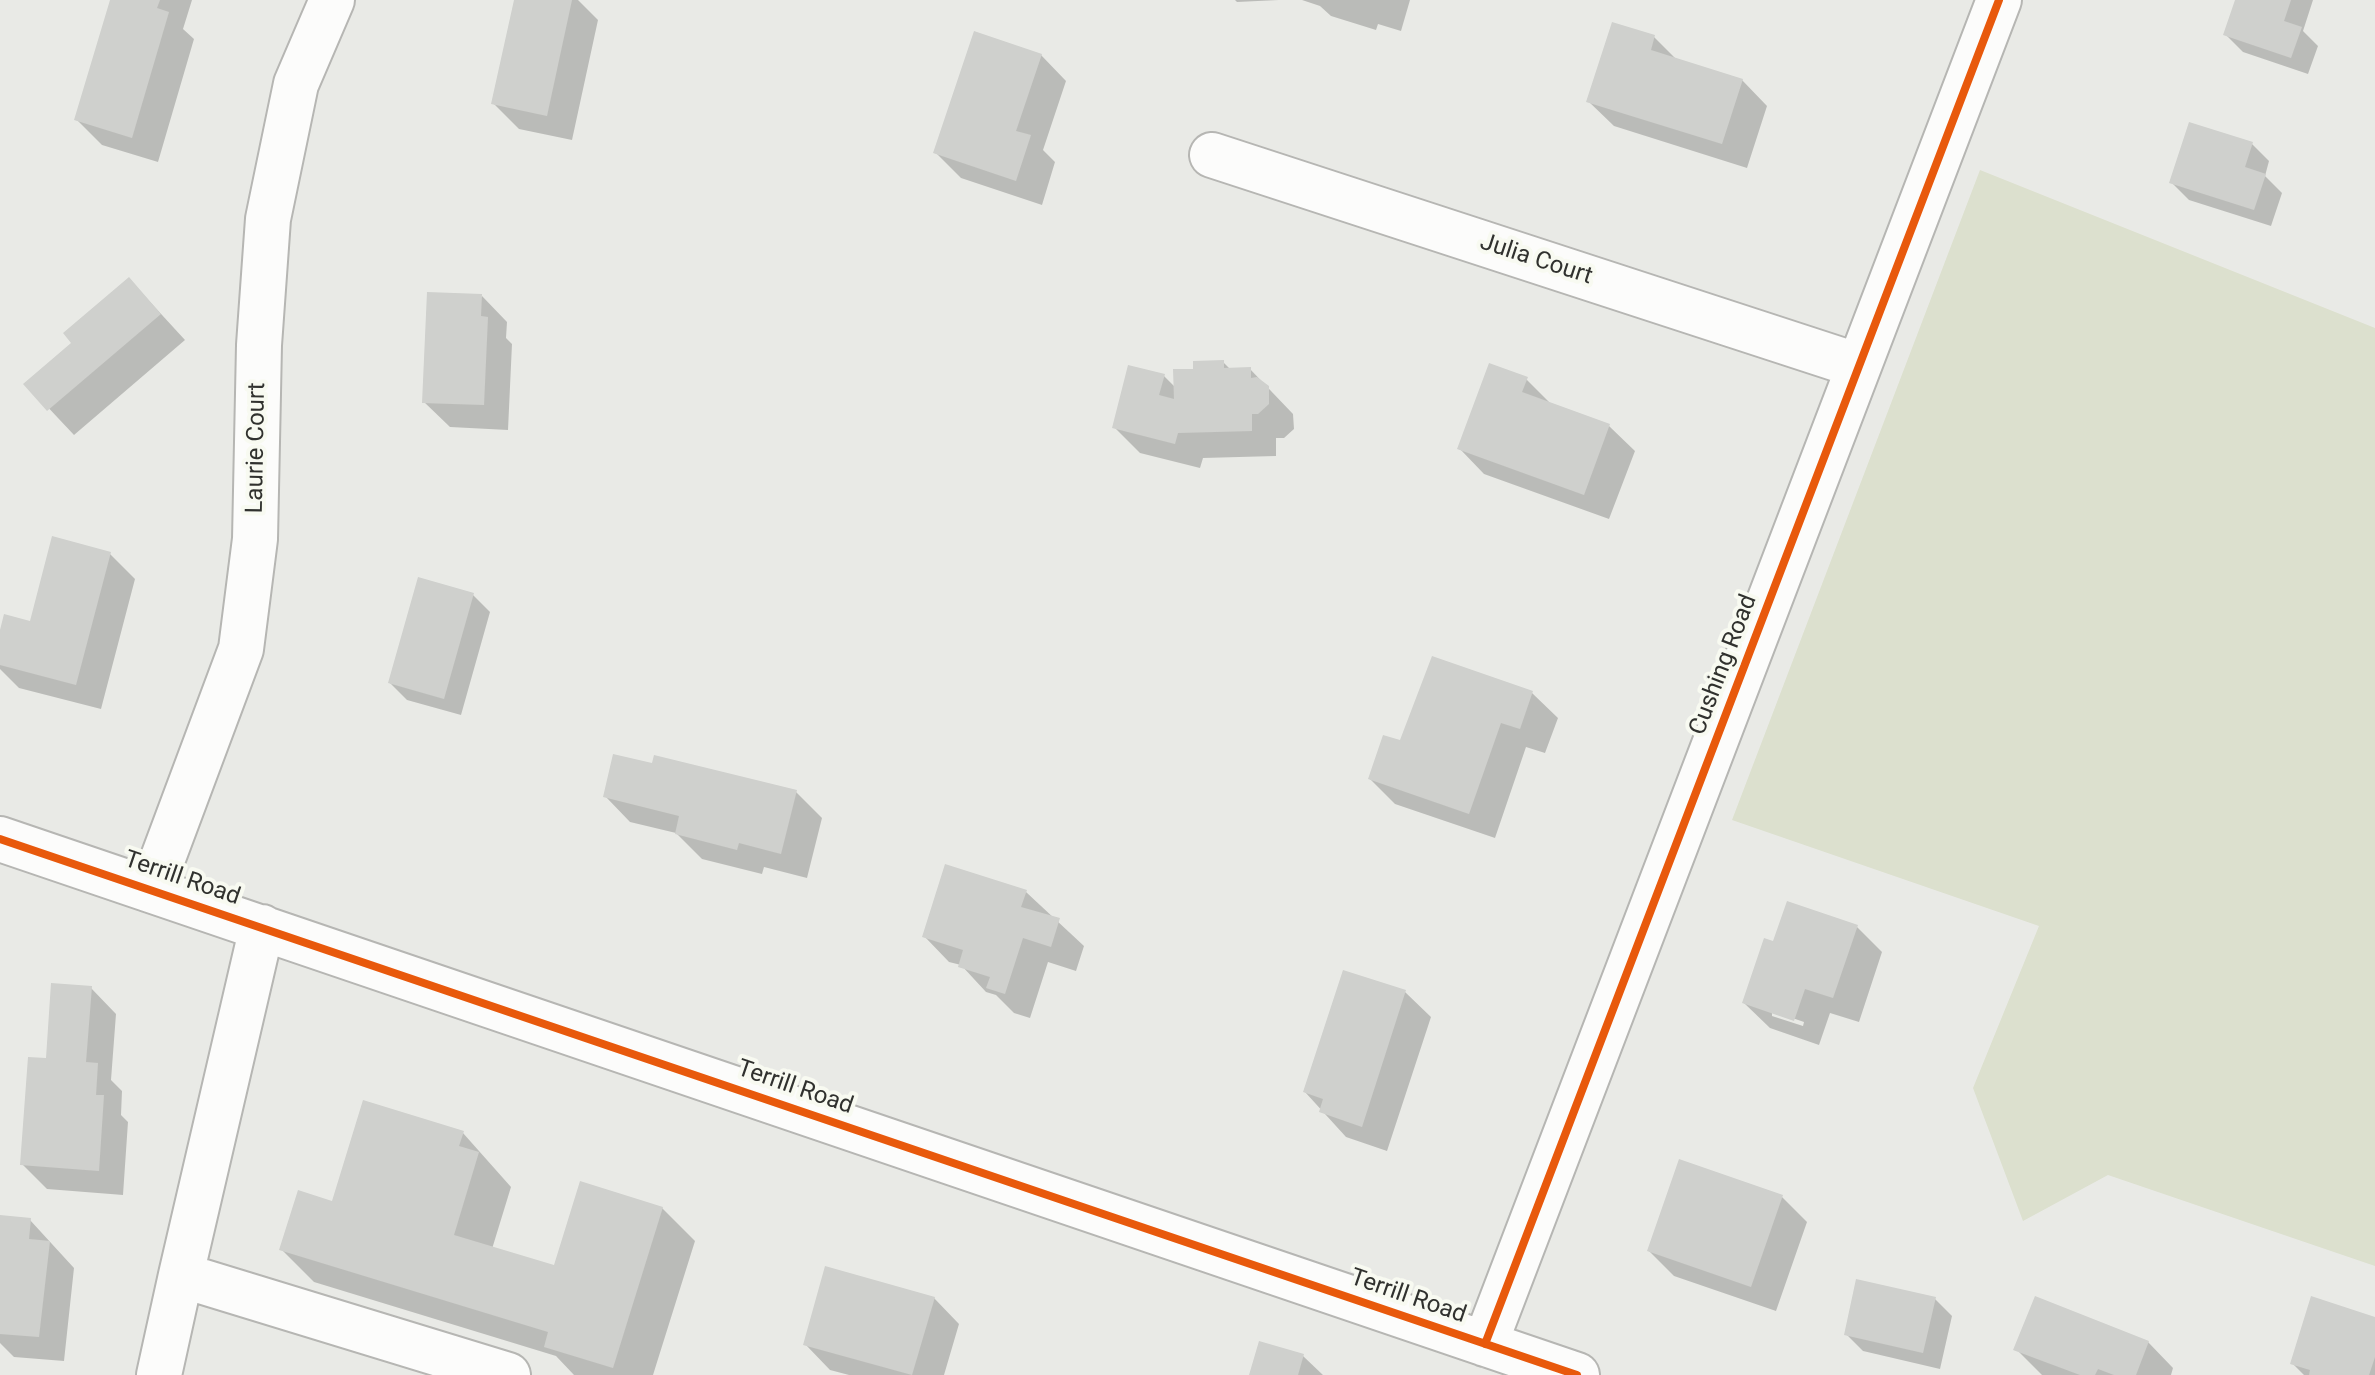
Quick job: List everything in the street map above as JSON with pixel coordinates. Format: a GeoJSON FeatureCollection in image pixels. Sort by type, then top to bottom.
{"type":"FeatureCollection","features":[{"type":"Feature","properties":{"kind":"street","name":"Laurie Court"},"geometry":{"type":"LineString","coordinates":[[151,890],[241,649],[255,539],[259,345],[268,219],[296,84],[332,0]]}},
{"type":"Feature","properties":{"kind":"street","name":"Cushing Road"},"geometry":{"type":"LineString","coordinates":[[1485,1344],[1999,0]]}},
{"type":"Feature","properties":{"kind":"street","name":"Julia Court"},"geometry":{"type":"LineString","coordinates":[[1212,155],[1859,366]]}},
{"type":"Feature","properties":{"kind":"street","name":"Terrill Road"},"geometry":{"type":"LineString","coordinates":[[0,839],[1485,1344],[1557,1372]]}},
{"type":"Feature","properties":{"kind":"street"},"geometry":{"type":"LineString","coordinates":[[159,1375],[262,927]]}},
{"type":"Feature","properties":{"kind":"street"},"geometry":{"type":"LineString","coordinates":[[181,1275],[508,1375]]}},
{"type":"Feature","properties":{"kind":"green space"},"geometry":{"type":"Polygon","coordinates":[[[1980,170],[2375,328],[2375,1266],[2108,1175],[2023,1221],[1973,1088],[2039,926],[1732,820],[1980,170]]]}},
{"type":"Feature","properties":{"kind":"building"},"geometry":{"type":"Polygon","coordinates":[[[110,0],[160,0],[157,8],[169,12],[132,138],[74,120],[110,0]]]}},
{"type":"Feature","properties":{"kind":"building"},"geometry":{"type":"Polygon","coordinates":[[[514,0],[572,0],[547,116],[491,104],[514,0]]]}},
{"type":"Feature","properties":{"kind":"building"},"geometry":{"type":"Polygon","coordinates":[[[2235,0],[2291,0],[2284,21],[2302,27],[2291,58],[2223,35],[2235,0]]]}},
{"type":"Feature","properties":{"kind":"building"},"geometry":{"type":"Polygon","coordinates":[[[1612,22],[1655,35],[1651,50],[1743,79],[1722,144],[1586,102],[1612,22]]]}},
{"type":"Feature","properties":{"kind":"building"},"geometry":{"type":"Polygon","coordinates":[[[974,31],[1042,54],[1016,131],[1031,135],[1016,181],[933,153],[974,31]]]}},
{"type":"Feature","properties":{"kind":"building"},"geometry":{"type":"Polygon","coordinates":[[[2189,122],[2253,142],[2245,167],[2266,174],[2254,210],[2169,183],[2189,122]]]}},
{"type":"Feature","properties":{"kind":"building"},"geometry":{"type":"Polygon","coordinates":[[[129,277],[161,314],[47,411],[23,384],[71,343],[63,333],[129,277]]]}},
{"type":"Feature","properties":{"kind":"building"},"geometry":{"type":"Polygon","coordinates":[[[427,292],[482,294],[481,316],[488,317],[484,405],[422,403],[427,292]]]}},
{"type":"Feature","properties":{"kind":"building"},"geometry":{"type":"Polygon","coordinates":[[[1224,360],[1224,368],[1251,367],[1251,378],[1257,377],[1269,386],[1269,404],[1258,414],[1252,414],[1252,431],[1178,433],[1175,444],[1112,428],[1128,365],[1165,374],[1159,395],[1174,399],[1173,369],[1193,369],[1193,361],[1224,360]]]}},
{"type":"Feature","properties":{"kind":"building"},"geometry":{"type":"Polygon","coordinates":[[[1489,363],[1528,377],[1522,392],[1610,424],[1584,495],[1457,449],[1489,363]]]}},
{"type":"Feature","properties":{"kind":"building"},"geometry":{"type":"Polygon","coordinates":[[[52,536],[111,552],[76,685],[0,665],[0,630],[4,614],[30,621],[52,536]]]}},
{"type":"Feature","properties":{"kind":"building"},"geometry":{"type":"Polygon","coordinates":[[[418,577],[474,593],[444,699],[388,683],[418,577]]]}},
{"type":"Feature","properties":{"kind":"building"},"geometry":{"type":"Polygon","coordinates":[[[1432,656],[1533,691],[1520,729],[1501,723],[1469,814],[1368,779],[1383,735],[1400,740],[1432,656]]]}},
{"type":"Feature","properties":{"kind":"building"},"geometry":{"type":"Polygon","coordinates":[[[613,754],[652,763],[654,755],[797,790],[781,854],[739,843],[737,850],[675,834],[679,816],[603,797],[613,754]]]}},
{"type":"Feature","properties":{"kind":"building"},"geometry":{"type":"Polygon","coordinates":[[[945,864],[1027,890],[1021,907],[1060,918],[1051,947],[1023,938],[1005,994],[986,988],[990,977],[958,967],[963,950],[922,937],[945,864]]]}},
{"type":"Feature","properties":{"kind":"building"},"geometry":{"type":"Polygon","coordinates":[[[1787,901],[1858,925],[1833,998],[1805,989],[1794,1021],[1742,1003],[1764,938],[1773,941],[1787,901]]]}},
{"type":"Feature","properties":{"kind":"building"},"geometry":{"type":"Polygon","coordinates":[[[1343,970],[1406,990],[1362,1127],[1319,1112],[1323,1099],[1303,1092],[1343,970]]]}},
{"type":"Feature","properties":{"kind":"building"},"geometry":{"type":"Polygon","coordinates":[[[51,983],[92,986],[86,1062],[98,1063],[96,1095],[104,1095],[99,1171],[20,1165],[28,1057],[46,1058],[51,983]]]}},
{"type":"Feature","properties":{"kind":"building"},"geometry":{"type":"Polygon","coordinates":[[[363,1100],[464,1131],[459,1146],[479,1152],[454,1235],[554,1265],[580,1181],[663,1207],[613,1368],[544,1347],[548,1332],[279,1250],[298,1190],[332,1201],[363,1100]]]}},
{"type":"Feature","properties":{"kind":"building"},"geometry":{"type":"Polygon","coordinates":[[[1679,1159],[1783,1195],[1751,1287],[1647,1251],[1679,1159]]]}},
{"type":"Feature","properties":{"kind":"building"},"geometry":{"type":"Polygon","coordinates":[[[0,1215],[31,1218],[29,1239],[50,1241],[39,1337],[0,1334],[0,1215]]]}},
{"type":"Feature","properties":{"kind":"building"},"geometry":{"type":"Polygon","coordinates":[[[825,1266],[935,1297],[912,1375],[803,1345],[825,1266]]]}},
{"type":"Feature","properties":{"kind":"building"},"geometry":{"type":"Polygon","coordinates":[[[1856,1279],[1936,1297],[1923,1353],[1844,1335],[1856,1279]]]}},
{"type":"Feature","properties":{"kind":"building"},"geometry":{"type":"Polygon","coordinates":[[[2035,1296],[2149,1341],[2136,1375],[2114,1375],[2098,1369],[2095,1375],[2080,1375],[2013,1350],[2035,1296]]]}},
{"type":"Feature","properties":{"kind":"building"},"geometry":{"type":"Polygon","coordinates":[[[2311,1296],[2375,1317],[2375,1357],[2369,1375],[2309,1375],[2310,1370],[2290,1364],[2311,1296]]]}},
{"type":"Feature","properties":{"kind":"building"},"geometry":{"type":"Polygon","coordinates":[[[1259,1341],[1304,1354],[1298,1375],[1249,1375],[1259,1341]]]}},
{"type":"Feature","properties":{"kind":"cycle path"},"geometry":{"type":"LineString","coordinates":[[1485,1344],[1999,0]]}},
{"type":"Feature","properties":{"kind":"cycle path"},"geometry":{"type":"LineString","coordinates":[[0,839],[1577,1375]]}}]}
